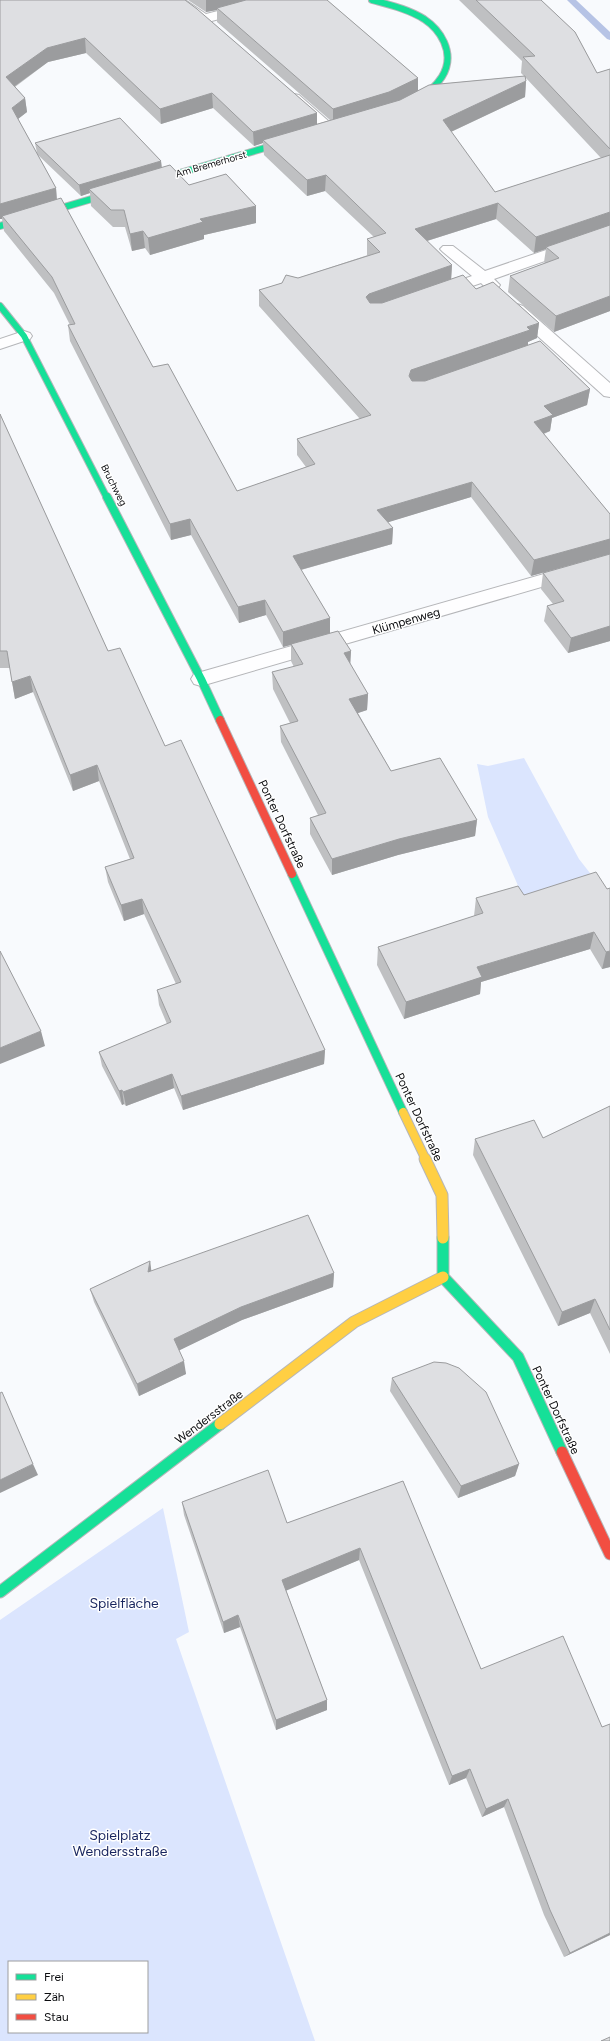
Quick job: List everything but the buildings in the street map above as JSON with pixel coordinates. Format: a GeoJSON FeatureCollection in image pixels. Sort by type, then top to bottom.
{"type":"FeatureCollection","features":[{"type":"Feature","properties":{"kind":"street"},"geometry":{"type":"LineString","coordinates":[[176,0],[204,19],[216,30]]}},
{"type":"Feature","properties":{"kind":"street"},"geometry":{"type":"LineString","coordinates":[[204,19],[276,0]]}},
{"type":"Feature","properties":{"kind":"street"},"geometry":{"type":"LineString","coordinates":[[372,0],[406,10],[432,25],[445,42],[451,58],[447,73],[435,88],[417,101],[405,106]]}},
{"type":"Feature","properties":{"kind":"street"},"geometry":{"type":"LineString","coordinates":[[282,87],[329,129]]}},
{"type":"Feature","properties":{"kind":"street","name":"Am Bremerhorst"},"geometry":{"type":"LineString","coordinates":[[0,226],[299,138]]}},
{"type":"Feature","properties":{"kind":"street"},"geometry":{"type":"LineString","coordinates":[[426,297],[610,233]]}},
{"type":"Feature","properties":{"kind":"street"},"geometry":{"type":"LineString","coordinates":[[448,249],[483,278],[548,346],[610,392]]}},
{"type":"Feature","properties":{"kind":"street","name":"Bruchweg"},"geometry":{"type":"LineString","coordinates":[[0,306],[24,336],[201,679]]}},
{"type":"Feature","properties":{"kind":"street"},"geometry":{"type":"LineString","coordinates":[[0,344],[24,336]]}},
{"type":"Feature","properties":{"kind":"street","name":"Klümpenweg"},"geometry":{"type":"LineString","coordinates":[[201,679],[610,561]]}},
{"type":"Feature","properties":{"kind":"street","name":"Ponter Dorfstraße"},"geometry":{"type":"LineString","coordinates":[[201,679],[442,1195],[443,1277],[518,1357],[610,1554]]}},
{"type":"Feature","properties":{"kind":"street","name":"Wendersstraße"},"geometry":{"type":"LineString","coordinates":[[0,1592],[354,1322],[443,1277]]}},
{"type":"Feature","properties":{"kind":"green space"},"geometry":{"type":"Polygon","coordinates":[[[524,758],[579,859],[597,882],[526,904],[488,817],[477,764],[488,766],[524,758]]]}},
{"type":"Feature","properties":{"kind":"green space","name":"Spielplatz Wendersstraße"},"geometry":{"type":"Polygon","coordinates":[[[163,1508],[189,1632],[176,1639],[315,2041],[0,2041],[0,1620],[163,1508]]]}},
{"type":"Feature","properties":{"kind":"waterway"},"geometry":{"type":"LineString","coordinates":[[571,0],[610,37]]}},
{"type":"Feature","properties":{"kind":"traffic: fast"},"geometry":{"type":"LineString","coordinates":[[372,0],[419,16],[432,25],[443,40],[447,50],[447,68],[438,84],[415,102]]}},
{"type":"Feature","properties":{"kind":"traffic: fast"},"geometry":{"type":"LineString","coordinates":[[0,226],[292,140]]}},
{"type":"Feature","properties":{"kind":"traffic: fast"},"geometry":{"type":"LineString","coordinates":[[0,306],[24,336],[201,679],[220,720]]}},
{"type":"Feature","properties":{"kind":"traffic: fast"},"geometry":{"type":"LineString","coordinates":[[292,874],[403,1112]]}},
{"type":"Feature","properties":{"kind":"traffic: fast"},"geometry":{"type":"LineString","coordinates":[[443,1238],[443,1277],[518,1357],[562,1452]]}},
{"type":"Feature","properties":{"kind":"traffic: fast"},"geometry":{"type":"LineString","coordinates":[[0,1592],[220,1424]]}},
{"type":"Feature","properties":{"kind":"traffic: slow"},"geometry":{"type":"LineString","coordinates":[[403,1112],[442,1195],[443,1238]]}},
{"type":"Feature","properties":{"kind":"traffic: slow"},"geometry":{"type":"LineString","coordinates":[[220,1424],[354,1322],[443,1277]]}},
{"type":"Feature","properties":{"kind":"traffic: jam"},"geometry":{"type":"LineString","coordinates":[[220,720],[292,874]]}},
{"type":"Feature","properties":{"kind":"traffic: jam"},"geometry":{"type":"LineString","coordinates":[[562,1452],[610,1554]]}},
{"type":"Feature","properties":{"kind":"park label","name":"Spielfläche"},"geometry":{"type":"Point","coordinates":[124,1603]}}]}
